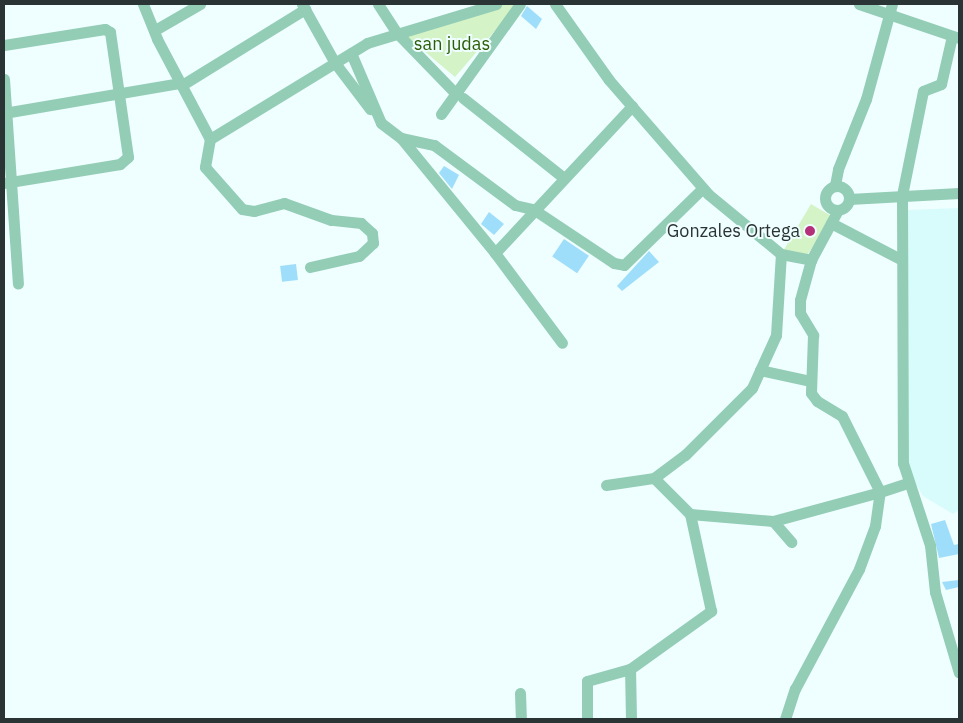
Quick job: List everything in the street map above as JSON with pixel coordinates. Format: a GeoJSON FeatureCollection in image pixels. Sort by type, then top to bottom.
{"type":"FeatureCollection","features":[{"type":"Feature","properties":{"kind":"street"},"geometry":{"type":"LineString","coordinates":[[143,4],[157,39],[210,139],[204,167],[242,209],[254,211],[284,203],[330,220],[361,223],[372,233],[373,243],[359,256],[310,266]]}},
{"type":"Feature","properties":{"kind":"street"},"geometry":{"type":"LineString","coordinates":[[155,30],[200,4]]}},
{"type":"Feature","properties":{"kind":"street"},"geometry":{"type":"LineString","coordinates":[[378,4],[396,32],[459,96],[564,178]]}},
{"type":"Feature","properties":{"kind":"street"},"geometry":{"type":"LineString","coordinates":[[210,139],[350,53],[396,32],[496,4]]}},
{"type":"Feature","properties":{"kind":"street"},"geometry":{"type":"LineString","coordinates":[[441,114],[459,96],[520,4]]}},
{"type":"Feature","properties":{"kind":"street"},"geometry":{"type":"LineString","coordinates":[[555,4],[609,80],[703,188],[781,254],[811,260]]}},
{"type":"Feature","properties":{"kind":"street"},"geometry":{"type":"LineString","coordinates":[[859,4],[891,9],[956,37],[941,84],[923,92],[902,196],[902,260],[903,463],[907,483],[920,508],[930,545],[935,592],[959,673]]}},
{"type":"Feature","properties":{"kind":"street"},"geometry":{"type":"LineString","coordinates":[[6,113],[181,84],[304,6],[335,63],[382,123],[400,138],[495,253],[562,343]]}},
{"type":"Feature","properties":{"kind":"street"},"geometry":{"type":"LineString","coordinates":[[835,186],[838,169],[866,99],[891,9]]}},
{"type":"Feature","properties":{"kind":"street"},"geometry":{"type":"LineString","coordinates":[[4,45],[105,29],[112,36],[124,93],[128,157],[125,162],[8,182]]}},
{"type":"Feature","properties":{"kind":"street"},"geometry":{"type":"LineString","coordinates":[[350,53],[382,123]]}},
{"type":"Feature","properties":{"kind":"street"},"geometry":{"type":"LineString","coordinates":[[4,79],[8,182],[18,284]]}},
{"type":"Feature","properties":{"kind":"street"},"geometry":{"type":"LineString","coordinates":[[495,253],[533,209],[632,106]]}},
{"type":"Feature","properties":{"kind":"street"},"geometry":{"type":"LineString","coordinates":[[400,138],[434,145],[514,205],[533,209],[614,263],[624,265],[703,188]]}},
{"type":"Feature","properties":{"kind":"street"},"geometry":{"type":"LineString","coordinates":[[849,199],[956,192],[959,181]]}},
{"type":"Feature","properties":{"kind":"street"},"geometry":{"type":"LineString","coordinates":[[838,210],[829,208],[824,200],[826,190],[835,186],[844,188],[849,199]]}},
{"type":"Feature","properties":{"kind":"street"},"geometry":{"type":"LineString","coordinates":[[785,719],[794,689],[859,569],[875,526],[880,492],[842,416],[817,401],[811,393],[813,335],[800,313],[800,300],[811,260],[838,210],[846,205],[849,199]]}},
{"type":"Feature","properties":{"kind":"street"},"geometry":{"type":"LineString","coordinates":[[831,223],[902,260]]}},
{"type":"Feature","properties":{"kind":"street"},"geometry":{"type":"LineString","coordinates":[[606,485],[654,478],[686,455],[752,388],[776,335],[781,254]]}},
{"type":"Feature","properties":{"kind":"street"},"geometry":{"type":"LineString","coordinates":[[760,370],[810,381]]}},
{"type":"Feature","properties":{"kind":"street"},"geometry":{"type":"LineString","coordinates":[[587,719],[587,681],[630,669],[711,611],[690,514],[654,478]]}},
{"type":"Feature","properties":{"kind":"street"},"geometry":{"type":"LineString","coordinates":[[690,514],[773,521],[907,483]]}},
{"type":"Feature","properties":{"kind":"street"},"geometry":{"type":"LineString","coordinates":[[773,521],[791,542]]}},
{"type":"Feature","properties":{"kind":"street"},"geometry":{"type":"LineString","coordinates":[[630,669],[631,719]]}},
{"type":"Feature","properties":{"kind":"street"},"geometry":{"type":"LineString","coordinates":[[520,693],[521,719]]}},
{"type":"Feature","properties":{"kind":"shaded area"},"geometry":{"type":"Polygon","coordinates":[[[959,208],[959,510],[953,514],[923,496],[903,463],[908,210],[959,208]]]}},
{"type":"Feature","properties":{"kind":"green space","name":"san judas"},"geometry":{"type":"Polygon","coordinates":[[[502,4],[518,4],[455,77],[404,34],[502,4]]]}},
{"type":"Feature","properties":{"kind":"green space","name":"Gonzales Ortega"},"geometry":{"type":"Polygon","coordinates":[[[811,204],[833,217],[805,258],[782,253],[811,204]]]}},
{"type":"Feature","properties":{"kind":"building"},"geometry":{"type":"Polygon","coordinates":[[[527,6],[542,19],[536,29],[521,16],[527,6]]]}},
{"type":"Feature","properties":{"kind":"building"},"geometry":{"type":"Polygon","coordinates":[[[444,166],[459,175],[452,189],[439,173],[444,166]]]}},
{"type":"Feature","properties":{"kind":"building"},"geometry":{"type":"Polygon","coordinates":[[[489,212],[504,224],[494,235],[481,224],[489,212]]]}},
{"type":"Feature","properties":{"kind":"building"},"geometry":{"type":"Polygon","coordinates":[[[564,239],[589,256],[577,273],[552,256],[564,239]]]}},
{"type":"Feature","properties":{"kind":"building"},"geometry":{"type":"Polygon","coordinates":[[[649,251],[659,262],[622,291],[617,286],[649,251]]]}},
{"type":"Feature","properties":{"kind":"building"},"geometry":{"type":"Polygon","coordinates":[[[296,264],[298,280],[282,282],[280,266],[296,264]]]}},
{"type":"Feature","properties":{"kind":"building"},"geometry":{"type":"Polygon","coordinates":[[[945,520],[954,545],[959,544],[959,554],[939,558],[931,524],[945,520]]]}},
{"type":"Feature","properties":{"kind":"building"},"geometry":{"type":"Polygon","coordinates":[[[959,580],[959,587],[946,590],[942,582],[959,580]]]}},
{"type":"Feature","properties":{"kind":"place","name":"Gonzales Ortega"},"geometry":{"type":"Point","coordinates":[810,231]}}]}
